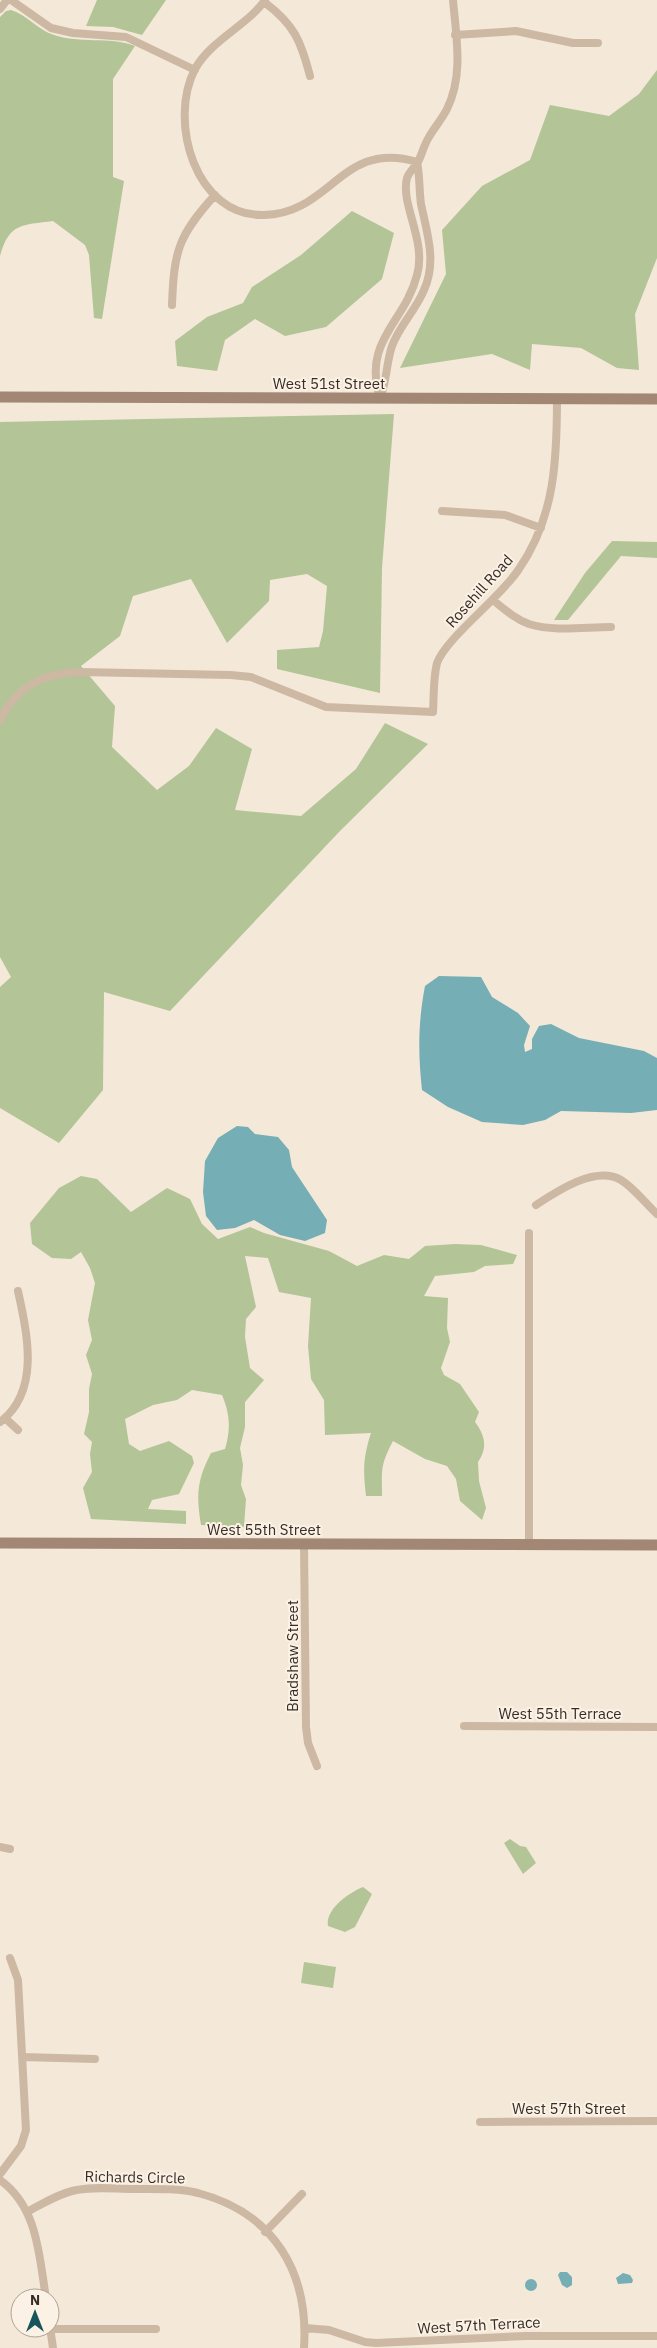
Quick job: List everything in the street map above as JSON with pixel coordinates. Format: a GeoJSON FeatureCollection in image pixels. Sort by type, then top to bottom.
{"type":"FeatureCollection","features":[{"type":"Feature","properties":{"kind":"street"},"geometry":{"type":"LineString","coordinates":[[0,9],[7,0]]}},
{"type":"Feature","properties":{"kind":"street"},"geometry":{"type":"LineString","coordinates":[[11,0],[52,28],[73,33],[126,37],[195,70]]}},
{"type":"Feature","properties":{"kind":"street"},"geometry":{"type":"LineString","coordinates":[[380,398],[376,383],[378,352],[389,327],[412,289],[417,276],[420,257],[410,204],[408,177],[454,94],[458,65],[453,0]]}},
{"type":"Feature","properties":{"kind":"street"},"geometry":{"type":"LineString","coordinates":[[310,76],[297,35],[278,12],[265,1],[211,49],[195,70],[186,103],[188,141],[194,166],[201,179],[215,195],[231,208],[246,213],[262,215],[279,214],[306,205],[359,164],[380,158],[394,157],[417,162]]}},
{"type":"Feature","properties":{"kind":"street"},"geometry":{"type":"LineString","coordinates":[[456,35],[516,31],[574,43],[598,43]]}},
{"type":"Feature","properties":{"kind":"street"},"geometry":{"type":"LineString","coordinates":[[380,398],[387,382],[387,365],[392,345],[422,294],[428,279],[431,262],[421,202],[417,162]]}},
{"type":"Feature","properties":{"kind":"street"},"geometry":{"type":"LineString","coordinates":[[172,305],[175,260],[179,243],[187,228],[215,195]]}},
{"type":"Feature","properties":{"kind":"street"},"geometry":{"type":"LineString","coordinates":[[415,227],[426,224]]}},
{"type":"Feature","properties":{"kind":"street"},"geometry":{"type":"LineString","coordinates":[[412,289],[422,294]]}},
{"type":"Feature","properties":{"kind":"street","name":"West 51st Street"},"geometry":{"type":"LineString","coordinates":[[0,397],[657,399]]}},
{"type":"Feature","properties":{"kind":"street","name":"Rosehill Road"},"geometry":{"type":"LineString","coordinates":[[0,720],[22,689],[36,680],[61,672],[251,677],[326,707],[433,712],[435,673],[443,652],[519,570],[541,528],[550,504],[555,476],[557,398]]}},
{"type":"Feature","properties":{"kind":"street"},"geometry":{"type":"LineString","coordinates":[[442,511],[505,515],[541,528]]}},
{"type":"Feature","properties":{"kind":"street"},"geometry":{"type":"LineString","coordinates":[[493,600],[518,619],[529,624],[559,627],[611,627]]}},
{"type":"Feature","properties":{"kind":"street"},"geometry":{"type":"LineString","coordinates":[[536,1205],[582,1180],[602,1175],[622,1181],[657,1214]]}},
{"type":"Feature","properties":{"kind":"street"},"geometry":{"type":"LineString","coordinates":[[529,1233],[529,1544]]}},
{"type":"Feature","properties":{"kind":"street"},"geometry":{"type":"LineString","coordinates":[[18,1291],[30,1356],[21,1392],[13,1408],[3,1420],[18,1430]]}},
{"type":"Feature","properties":{"kind":"street","name":"West 55th Street"},"geometry":{"type":"LineString","coordinates":[[0,1543],[657,1545]]}},
{"type":"Feature","properties":{"kind":"street","name":"Bradshaw Street"},"geometry":{"type":"LineString","coordinates":[[304,1544],[306,1727],[308,1743],[317,1766]]}},
{"type":"Feature","properties":{"kind":"street","name":"West 55th Terrace"},"geometry":{"type":"LineString","coordinates":[[464,1726],[657,1727]]}},
{"type":"Feature","properties":{"kind":"street"},"geometry":{"type":"LineString","coordinates":[[0,1847],[10,1849]]}},
{"type":"Feature","properties":{"kind":"street"},"geometry":{"type":"LineString","coordinates":[[0,2174],[13,2160],[26,2130],[18,1980],[10,1958]]}},
{"type":"Feature","properties":{"kind":"street"},"geometry":{"type":"LineString","coordinates":[[22,2057],[95,2059]]}},
{"type":"Feature","properties":{"kind":"street","name":"West 57th Street"},"geometry":{"type":"LineString","coordinates":[[480,2122],[657,2121]]}},
{"type":"Feature","properties":{"kind":"street"},"geometry":{"type":"LineString","coordinates":[[0,2180],[17,2196],[27,2212],[34,2229],[44,2288]]}},
{"type":"Feature","properties":{"kind":"street","name":"Richards Circle"},"geometry":{"type":"LineString","coordinates":[[27,2212],[75,2190],[172,2189],[196,2193],[219,2200],[244,2214],[282,2250],[292,2269],[304,2307],[304,2348]]}},
{"type":"Feature","properties":{"kind":"street"},"geometry":{"type":"LineString","coordinates":[[265,2232],[302,2194]]}},
{"type":"Feature","properties":{"kind":"street"},"geometry":{"type":"LineString","coordinates":[[60,2328],[156,2329]]}},
{"type":"Feature","properties":{"kind":"street","name":"West 57th Terrace"},"geometry":{"type":"LineString","coordinates":[[305,2328],[330,2330],[365,2342],[376,2343],[543,2336],[657,2336]]}},
{"type":"Feature","properties":{"kind":"green space"},"geometry":{"type":"Polygon","coordinates":[[[97,0],[166,0],[142,35],[113,27],[86,26],[97,0]]]}},
{"type":"Feature","properties":{"kind":"green space"},"geometry":{"type":"Polygon","coordinates":[[[11,10],[22,15],[48,33],[64,38],[115,41],[135,46],[113,79],[113,177],[124,181],[102,319],[94,318],[89,255],[85,245],[53,221],[25,225],[13,231],[8,237],[0,256],[0,17],[6,11],[11,10]]]}},
{"type":"Feature","properties":{"kind":"green space"},"geometry":{"type":"Polygon","coordinates":[[[657,70],[657,258],[635,314],[639,370],[617,368],[581,348],[532,344],[530,370],[492,354],[400,368],[446,274],[442,230],[482,186],[530,160],[550,105],[609,116],[639,94],[657,70]]]}},
{"type":"Feature","properties":{"kind":"green space"},"geometry":{"type":"Polygon","coordinates":[[[352,211],[394,233],[382,279],[326,327],[285,336],[255,319],[225,340],[217,371],[177,366],[175,341],[207,317],[243,303],[252,287],[301,255],[352,211]]]}},
{"type":"Feature","properties":{"kind":"green space"},"geometry":{"type":"Polygon","coordinates":[[[394,414],[382,568],[380,693],[277,669],[277,650],[319,647],[323,631],[327,586],[307,574],[270,580],[269,601],[227,643],[191,579],[133,596],[120,636],[81,666],[115,706],[112,747],[157,790],[189,766],[216,728],[252,749],[235,810],[301,816],[356,769],[385,723],[428,744],[339,832],[170,1011],[104,992],[103,1090],[59,1143],[0,1108],[0,987],[11,977],[0,957],[0,422],[394,414]]]}},
{"type":"Feature","properties":{"kind":"green space"},"geometry":{"type":"Polygon","coordinates":[[[612,541],[657,542],[657,558],[621,556],[568,620],[554,620],[585,573],[612,541]]]}},
{"type":"Feature","properties":{"kind":"green space"},"geometry":{"type":"Polygon","coordinates":[[[81,1176],[97,1179],[131,1212],[167,1188],[190,1199],[202,1224],[218,1239],[250,1227],[264,1233],[329,1251],[357,1266],[384,1255],[409,1259],[425,1246],[481,1245],[517,1255],[513,1264],[485,1266],[474,1272],[435,1276],[424,1296],[448,1298],[447,1328],[450,1342],[441,1368],[444,1375],[460,1384],[479,1412],[475,1422],[483,1437],[484,1447],[478,1462],[479,1481],[486,1508],[482,1520],[460,1501],[456,1479],[447,1466],[425,1459],[393,1441],[383,1468],[382,1496],[366,1496],[364,1464],[371,1433],[325,1435],[324,1400],[311,1379],[308,1346],[311,1298],[279,1292],[268,1258],[245,1256],[256,1307],[246,1319],[245,1337],[250,1368],[264,1380],[245,1402],[245,1427],[240,1448],[243,1465],[241,1485],[246,1499],[244,1527],[201,1525],[198,1505],[200,1480],[211,1453],[225,1449],[229,1422],[222,1395],[192,1390],[177,1400],[153,1405],[125,1419],[129,1444],[140,1451],[169,1441],[192,1456],[194,1463],[179,1494],[152,1500],[148,1509],[186,1511],[186,1524],[91,1519],[83,1488],[92,1472],[90,1454],[92,1442],[84,1434],[89,1412],[89,1389],[92,1374],[86,1355],[92,1340],[88,1320],[95,1283],[90,1268],[81,1252],[71,1259],[52,1258],[32,1244],[30,1223],[59,1188],[81,1176]]]}},
{"type":"Feature","properties":{"kind":"green space"},"geometry":{"type":"Polygon","coordinates":[[[510,1839],[520,1846],[526,1847],[536,1863],[523,1874],[504,1843],[510,1839]]]}},
{"type":"Feature","properties":{"kind":"green space"},"geometry":{"type":"Polygon","coordinates":[[[363,1887],[372,1894],[355,1927],[345,1932],[328,1926],[330,1913],[334,1908],[345,1897],[363,1887]]]}},
{"type":"Feature","properties":{"kind":"green space"},"geometry":{"type":"Polygon","coordinates":[[[304,1962],[336,1967],[333,1988],[301,1983],[304,1962]]]}},
{"type":"Feature","properties":{"kind":"water"},"geometry":{"type":"Polygon","coordinates":[[[439,976],[481,977],[492,997],[518,1013],[530,1026],[524,1045],[525,1052],[532,1049],[532,1039],[539,1026],[551,1024],[579,1038],[644,1051],[657,1058],[657,1110],[631,1113],[561,1111],[545,1120],[523,1125],[482,1122],[448,1107],[422,1090],[419,1051],[425,986],[439,976]]]}},
{"type":"Feature","properties":{"kind":"water"},"geometry":{"type":"Polygon","coordinates":[[[237,1126],[248,1127],[255,1134],[278,1137],[289,1150],[292,1167],[327,1220],[325,1233],[305,1241],[280,1235],[254,1220],[235,1228],[217,1230],[206,1216],[203,1192],[205,1161],[218,1138],[237,1126]]]}},
{"type":"Feature","properties":{"kind":"water"},"geometry":{"type":"Polygon","coordinates":[[[560,2272],[567,2272],[572,2277],[572,2285],[567,2288],[562,2285],[558,2275],[560,2272]]]}},
{"type":"Feature","properties":{"kind":"water"},"geometry":{"type":"Polygon","coordinates":[[[623,2273],[630,2275],[633,2280],[632,2283],[618,2284],[616,2278],[623,2273]]]}},
{"type":"Feature","properties":{"kind":"water"},"geometry":{"type":"Polygon","coordinates":[[[533,2279],[536,2280],[536,2290],[529,2291],[526,2290],[525,2283],[526,2280],[533,2279]]]}}]}
